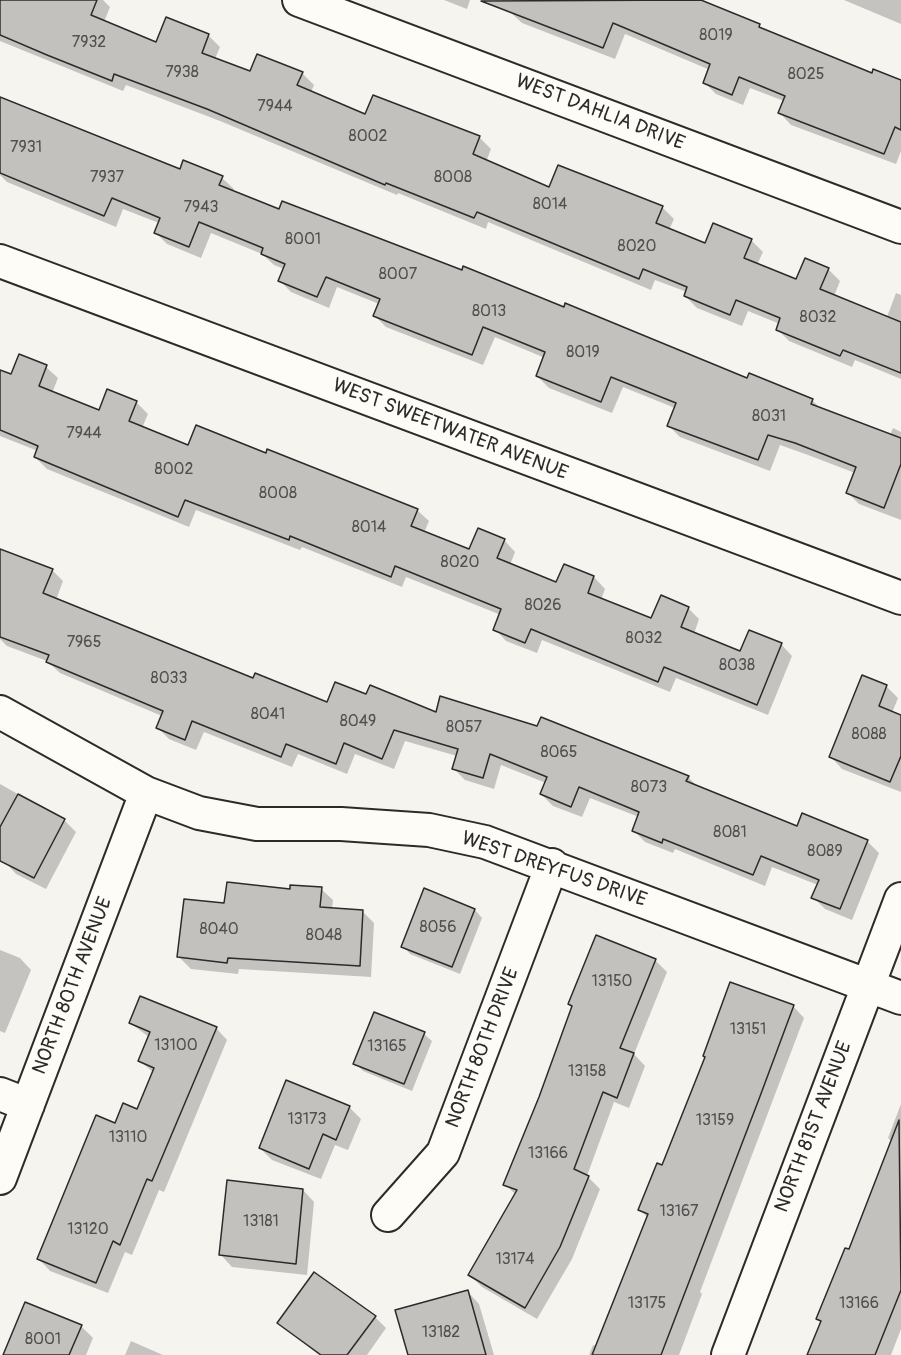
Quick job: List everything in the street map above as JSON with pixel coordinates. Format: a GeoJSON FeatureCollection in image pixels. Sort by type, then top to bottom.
{"type":"FeatureCollection","features":[{"type":"Feature","properties":{"kind":"street","name":"WEST DAHLIA DRIVE"},"geometry":{"type":"LineString","coordinates":[[298,0],[901,227]]}},
{"type":"Feature","properties":{"kind":"street","name":"WEST SWEETWATER AVENUE"},"geometry":{"type":"LineString","coordinates":[[0,261],[901,598]]}},
{"type":"Feature","properties":{"kind":"street","name":"WEST DREYFUS DRIVE"},"geometry":{"type":"LineString","coordinates":[[0,712],[146,793],[199,813],[257,824],[341,824],[429,830],[485,842],[552,865],[901,998]]}},
{"type":"Feature","properties":{"kind":"street","name":"NORTH 80TH AVENUE"},"geometry":{"type":"LineString","coordinates":[[0,1179],[14,1100],[146,793]]}},
{"type":"Feature","properties":{"kind":"street","name":"NORTH 80TH DRIVE"},"geometry":{"type":"LineString","coordinates":[[388,1215],[443,1153],[552,865]]}},
{"type":"Feature","properties":{"kind":"street","name":"NORTH 81ST AVENUE"},"geometry":{"type":"LineString","coordinates":[[728,1355],[901,898]]}},
{"type":"Feature","properties":{"kind":"building"},"geometry":{"type":"Polygon","coordinates":[[[0,0],[97,0],[91,15],[156,42],[166,17],[209,34],[202,53],[250,71],[257,54],[303,72],[297,85],[365,114],[373,95],[480,136],[473,154],[549,187],[558,165],[663,206],[656,223],[705,243],[713,223],[752,239],[744,258],[796,279],[805,258],[829,268],[820,289],[901,322],[901,373],[843,350],[840,356],[776,330],[780,318],[736,300],[730,315],[684,296],[687,287],[643,269],[639,279],[477,212],[474,218],[386,183],[385,185],[207,109],[114,74],[112,81],[47,55],[0,35],[0,0]]]}},
{"type":"Feature","properties":{"kind":"building"},"geometry":{"type":"Polygon","coordinates":[[[701,0],[760,24],[759,27],[872,73],[873,69],[901,80],[901,130],[895,127],[884,154],[778,113],[785,96],[739,77],[732,95],[703,83],[710,64],[613,23],[603,48],[481,1],[701,0]]]}},
{"type":"Feature","properties":{"kind":"building"},"geometry":{"type":"Polygon","coordinates":[[[0,97],[180,169],[183,160],[223,176],[219,185],[279,209],[282,201],[462,270],[463,266],[564,307],[565,303],[747,378],[749,373],[813,399],[811,404],[901,438],[901,464],[884,508],[846,493],[856,467],[795,443],[768,435],[758,460],[667,426],[676,403],[611,377],[601,402],[536,376],[545,352],[483,327],[472,355],[373,316],[380,299],[326,277],[317,297],[278,281],[285,264],[261,254],[263,248],[199,222],[189,247],[154,233],[160,218],[112,198],[104,216],[0,173],[0,97]]]}},
{"type":"Feature","properties":{"kind":"building"},"geometry":{"type":"Polygon","coordinates":[[[19,354],[47,365],[39,386],[99,410],[107,389],[137,401],[129,421],[188,445],[196,425],[266,453],[267,449],[418,509],[411,526],[469,549],[478,528],[505,539],[497,558],[556,582],[564,564],[594,576],[588,593],[651,618],[661,595],[689,607],[681,627],[740,651],[749,630],[782,643],[757,705],[664,667],[658,682],[531,629],[525,643],[493,630],[501,609],[395,566],[391,577],[290,536],[289,540],[185,500],[178,517],[34,457],[38,446],[0,430],[0,370],[11,374],[19,354]]]}},
{"type":"Feature","properties":{"kind":"building"},"geometry":{"type":"Polygon","coordinates":[[[0,549],[53,569],[43,593],[253,678],[255,673],[327,702],[335,682],[366,694],[370,685],[436,712],[440,696],[537,726],[541,717],[689,776],[686,781],[797,826],[802,813],[868,840],[840,909],[811,898],[819,880],[761,856],[753,875],[663,839],[662,843],[632,831],[639,812],[579,787],[571,807],[540,794],[547,777],[490,754],[483,778],[452,769],[458,749],[394,730],[382,759],[344,743],[336,764],[286,744],[281,757],[192,721],[185,740],[156,728],[163,711],[46,662],[49,655],[0,637],[0,549]]]}},
{"type":"Feature","properties":{"kind":"building"},"geometry":{"type":"Polygon","coordinates":[[[862,675],[887,685],[879,706],[901,715],[901,756],[890,782],[829,757],[862,675]]]}},
{"type":"Feature","properties":{"kind":"building"},"geometry":{"type":"Polygon","coordinates":[[[18,794],[65,819],[34,878],[0,861],[0,827],[18,794]]]}},
{"type":"Feature","properties":{"kind":"building"},"geometry":{"type":"Polygon","coordinates":[[[227,882],[290,889],[290,885],[322,887],[320,907],[363,910],[360,966],[228,958],[227,963],[177,957],[184,899],[224,903],[227,882]]]}},
{"type":"Feature","properties":{"kind":"building"},"geometry":{"type":"Polygon","coordinates":[[[424,888],[475,909],[452,967],[401,947],[424,888]]]}},
{"type":"Feature","properties":{"kind":"building"},"geometry":{"type":"Polygon","coordinates":[[[596,935],[656,959],[620,1048],[634,1053],[617,1098],[603,1092],[574,1169],[589,1176],[560,1247],[525,1308],[468,1275],[517,1190],[503,1185],[539,1097],[572,1006],[568,1004],[596,935]]]}},
{"type":"Feature","properties":{"kind":"building"},"geometry":{"type":"Polygon","coordinates":[[[730,982],[794,1005],[661,1355],[592,1355],[648,1214],[638,1210],[657,1163],[662,1165],[705,1057],[703,1056],[730,982]]]}},
{"type":"Feature","properties":{"kind":"building"},"geometry":{"type":"Polygon","coordinates":[[[140,996],[217,1027],[152,1181],[147,1179],[120,1245],[113,1241],[96,1283],[37,1259],[96,1115],[115,1123],[123,1103],[137,1109],[154,1068],[138,1061],[150,1032],[129,1023],[140,996]]]}},
{"type":"Feature","properties":{"kind":"building"},"geometry":{"type":"Polygon","coordinates":[[[374,1012],[425,1032],[404,1084],[353,1064],[374,1012]]]}},
{"type":"Feature","properties":{"kind":"building"},"geometry":{"type":"Polygon","coordinates":[[[286,1080],[350,1106],[336,1140],[323,1134],[309,1169],[259,1148],[286,1080]]]}},
{"type":"Feature","properties":{"kind":"building"},"geometry":{"type":"Polygon","coordinates":[[[899,1120],[901,1290],[875,1355],[807,1355],[821,1321],[816,1319],[845,1248],[849,1249],[899,1120]]]}},
{"type":"Feature","properties":{"kind":"building"},"geometry":{"type":"Polygon","coordinates":[[[227,1180],[303,1189],[296,1264],[219,1255],[227,1180]]]}},
{"type":"Feature","properties":{"kind":"building"},"geometry":{"type":"Polygon","coordinates":[[[314,1272],[376,1316],[347,1355],[321,1355],[277,1323],[314,1272]]]}},
{"type":"Feature","properties":{"kind":"building"},"geometry":{"type":"Polygon","coordinates":[[[468,1290],[486,1355],[408,1355],[395,1310],[468,1290]]]}},
{"type":"Feature","properties":{"kind":"building"},"geometry":{"type":"Polygon","coordinates":[[[25,1302],[82,1325],[69,1355],[3,1355],[25,1302]]]}}]}
